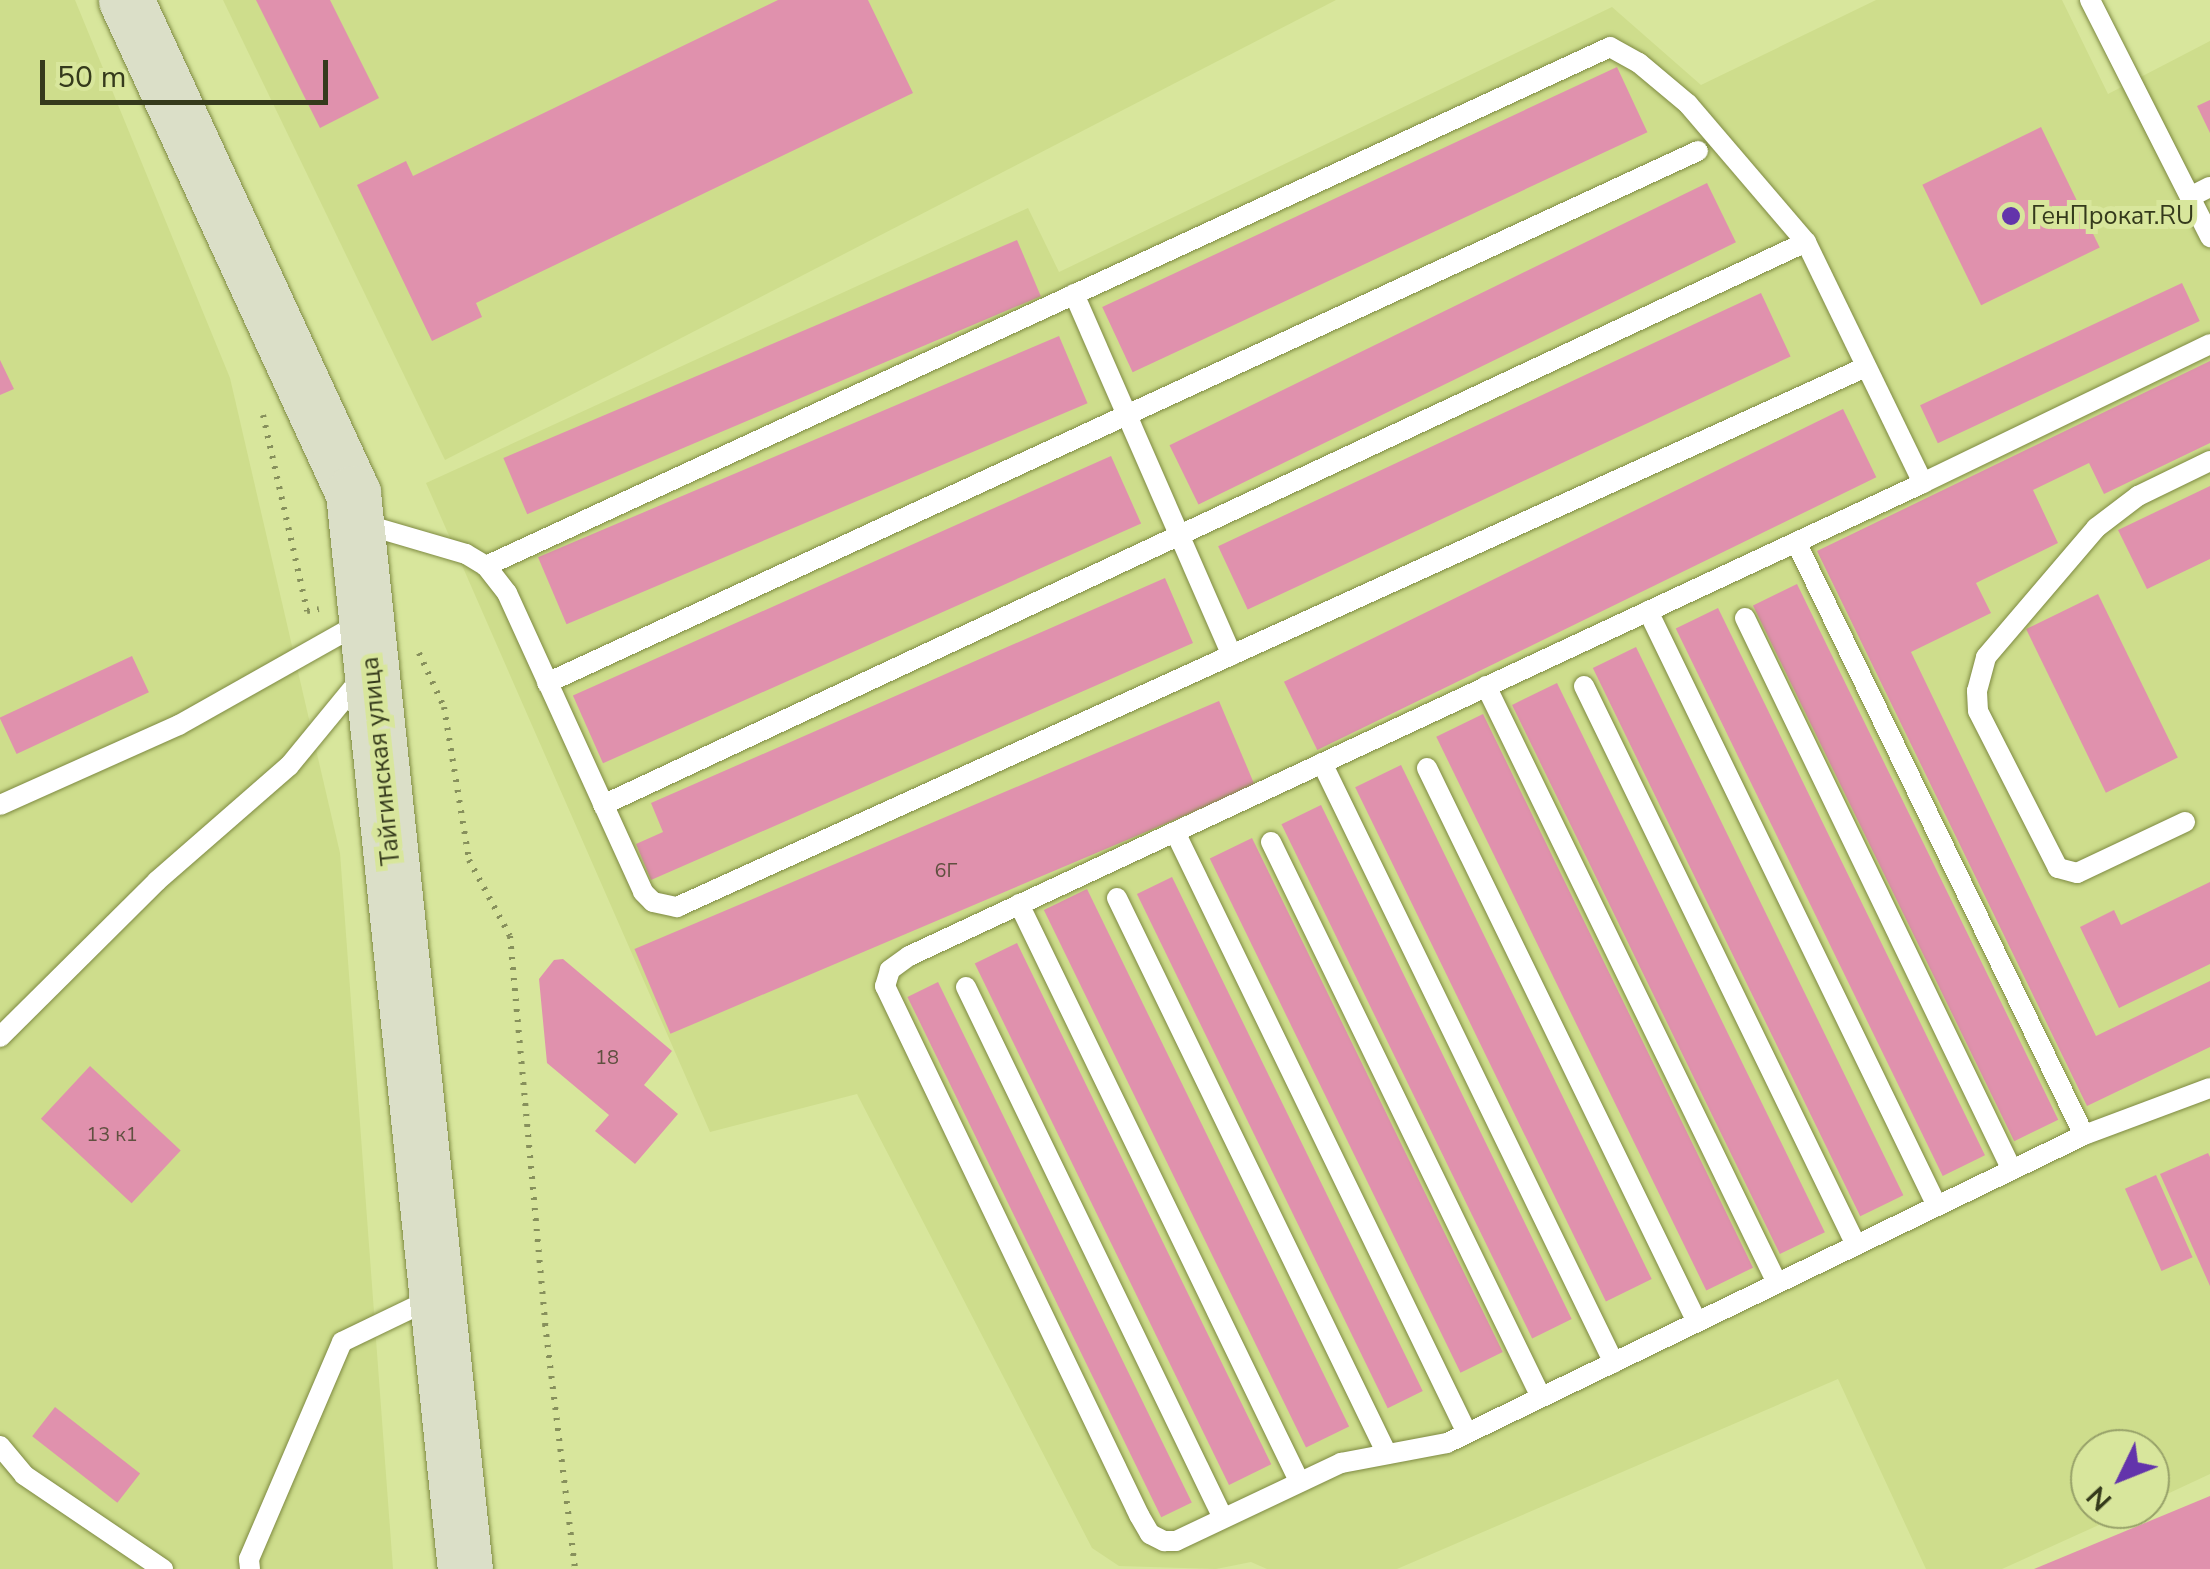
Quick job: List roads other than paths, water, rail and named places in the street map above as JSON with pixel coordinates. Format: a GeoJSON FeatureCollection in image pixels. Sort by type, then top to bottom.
{"type":"FeatureCollection","features":[{"type":"Feature","properties":{"kind":"main road","name":"Тайгинская улица"},"geometry":{"type":"LineString","coordinates":[[126,0],[353,494],[465,1569]]}},
{"type":"Feature","properties":{"kind":"lane"},"geometry":{"type":"LineString","coordinates":[[2090,0],[2210,237]]}},
{"type":"Feature","properties":{"kind":"lane"},"geometry":{"type":"LineString","coordinates":[[486,566],[1610,47],[1639,63],[1688,104],[1806,242],[1922,483]]}},
{"type":"Feature","properties":{"kind":"lane"},"geometry":{"type":"LineString","coordinates":[[547,682],[1698,151]]}},
{"type":"Feature","properties":{"kind":"lane"},"geometry":{"type":"LineString","coordinates":[[2190,196],[2210,187]]}},
{"type":"Feature","properties":{"kind":"lane"},"geometry":{"type":"LineString","coordinates":[[603,805],[1806,242]]}},
{"type":"Feature","properties":{"kind":"lane"},"geometry":{"type":"LineString","coordinates":[[1074,294],[1232,655]]}},
{"type":"Feature","properties":{"kind":"lane"},"geometry":{"type":"LineString","coordinates":[[2208,1094],[2084,1135],[1432,1448],[1341,1463],[1176,1540],[1150,1534],[891,1006],[885,986],[890,970],[909,956],[1922,483],[2210,344]]}},
{"type":"Feature","properties":{"kind":"lane"},"geometry":{"type":"LineString","coordinates":[[356,522],[466,554],[486,566],[506,593],[643,892],[653,902],[677,907],[1866,367]]}},
{"type":"Feature","properties":{"kind":"lane"},"geometry":{"type":"LineString","coordinates":[[2185,822],[2078,873],[2058,868],[1978,711],[1976,691],[1986,657],[2096,528],[2138,496],[2210,461]]}},
{"type":"Feature","properties":{"kind":"lane"},"geometry":{"type":"LineString","coordinates":[[1796,542],[2084,1135]]}},
{"type":"Feature","properties":{"kind":"lane"},"geometry":{"type":"LineString","coordinates":[[1648,611],[1937,1206]]}},
{"type":"Feature","properties":{"kind":"lane"},"geometry":{"type":"LineString","coordinates":[[1745,618],[2012,1170]]}},
{"type":"Feature","properties":{"kind":"lane"},"geometry":{"type":"LineString","coordinates":[[0,806],[369,642]]}},
{"type":"Feature","properties":{"kind":"lane"},"geometry":{"type":"LineString","coordinates":[[0,1037],[157,882],[289,766],[369,642]]}},
{"type":"Feature","properties":{"kind":"lane"},"geometry":{"type":"LineString","coordinates":[[1486,686],[1776,1284]]}},
{"type":"Feature","properties":{"kind":"lane"},"geometry":{"type":"LineString","coordinates":[[1584,686],[1856,1245]]}},
{"type":"Feature","properties":{"kind":"lane"},"geometry":{"type":"LineString","coordinates":[[1322,762],[1614,1362]]}},
{"type":"Feature","properties":{"kind":"lane"},"geometry":{"type":"LineString","coordinates":[[1427,768],[1697,1322]]}},
{"type":"Feature","properties":{"kind":"lane"},"geometry":{"type":"LineString","coordinates":[[1174,832],[1466,1433]]}},
{"type":"Feature","properties":{"kind":"lane"},"geometry":{"type":"LineString","coordinates":[[1271,842],[1541,1397]]}},
{"type":"Feature","properties":{"kind":"lane"},"geometry":{"type":"LineString","coordinates":[[1117,898],[1387,1454]]}},
{"type":"Feature","properties":{"kind":"lane"},"geometry":{"type":"LineString","coordinates":[[1019,904],[1299,1481]]}},
{"type":"Feature","properties":{"kind":"lane"},"geometry":{"type":"LineString","coordinates":[[966,986],[1224,1518]]}},
{"type":"Feature","properties":{"kind":"lane"},"geometry":{"type":"LineString","coordinates":[[250,1569],[249,1559],[342,1342],[436,1296]]}},
{"type":"Feature","properties":{"kind":"lane"},"geometry":{"type":"LineString","coordinates":[[0,1446],[24,1474],[163,1569]]}},
{"type":"Feature","properties":{"kind":"place","name":"ГенПрокат.RU"},"geometry":{"type":"Point","coordinates":[2011,216]}}]}
